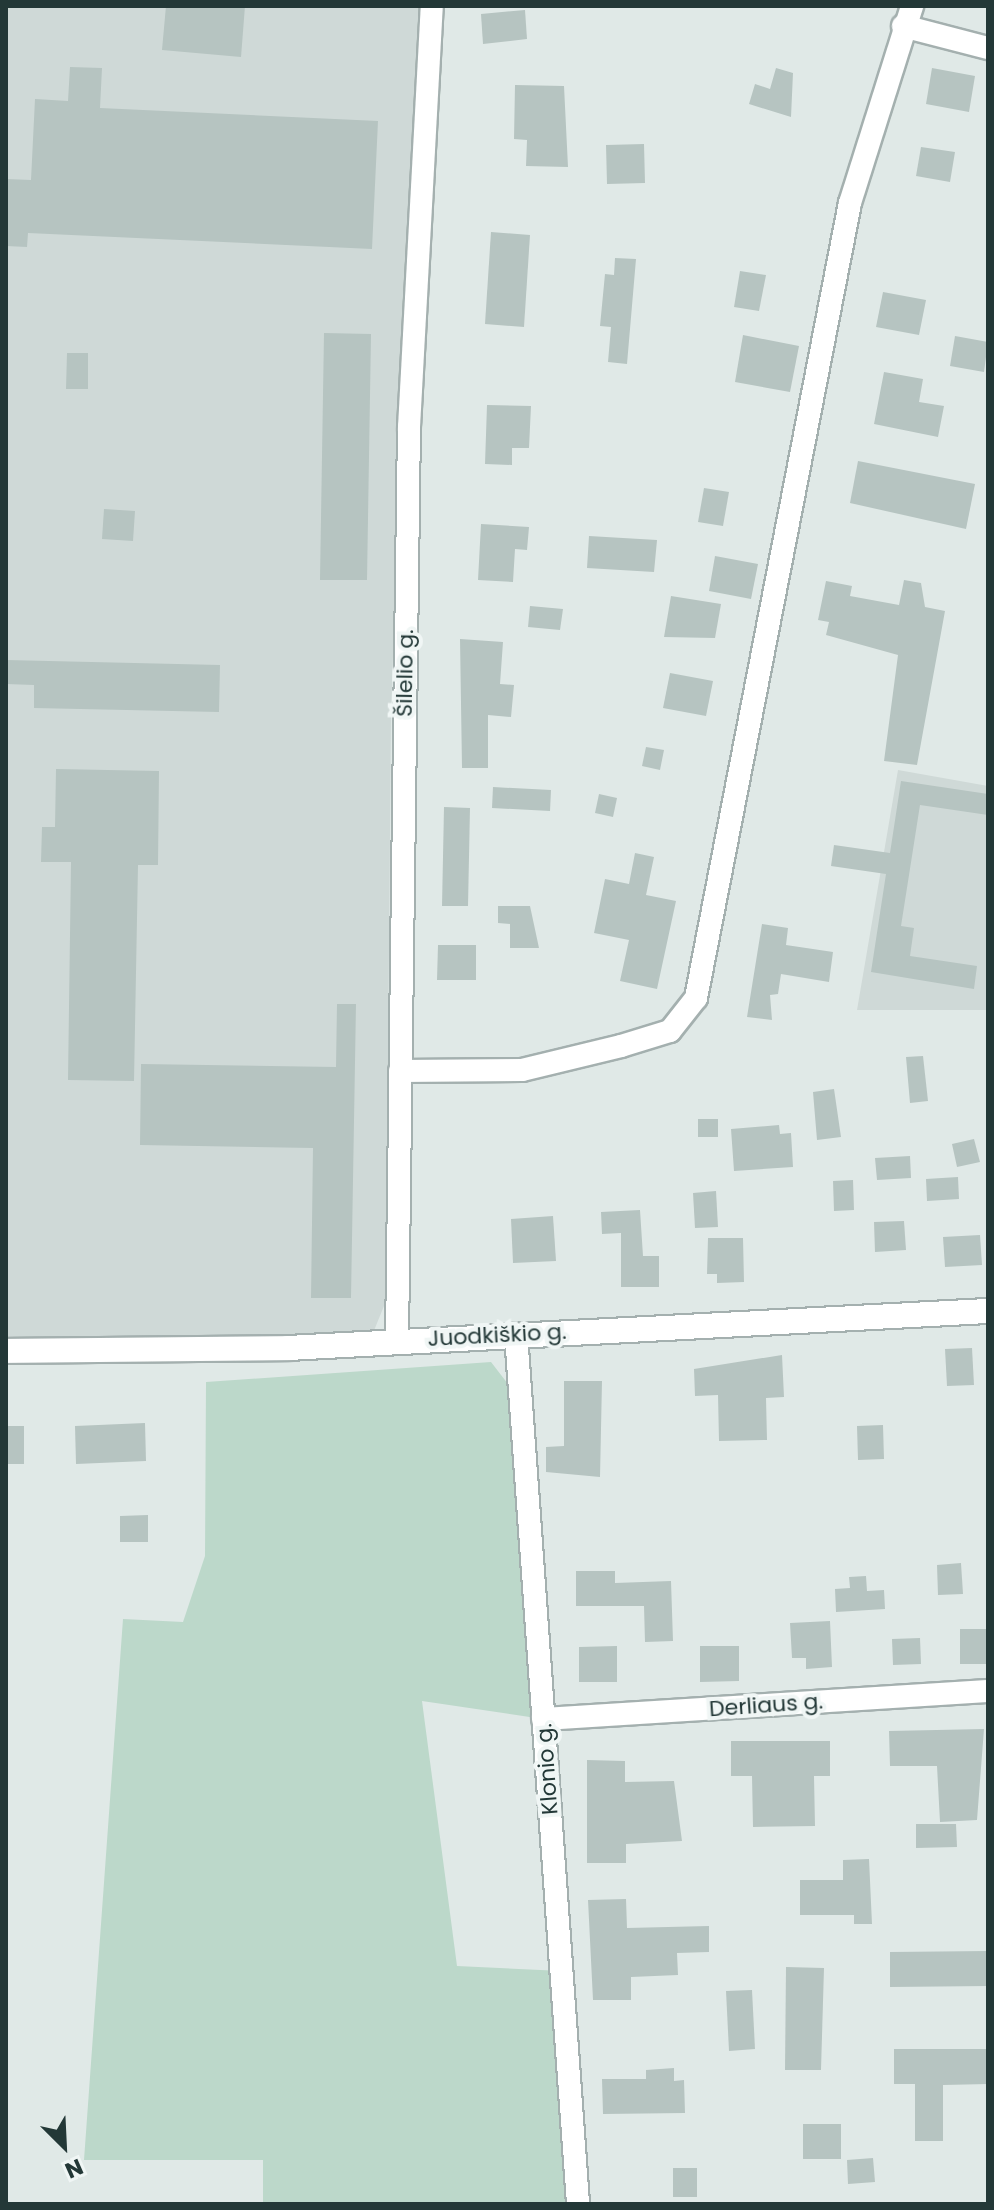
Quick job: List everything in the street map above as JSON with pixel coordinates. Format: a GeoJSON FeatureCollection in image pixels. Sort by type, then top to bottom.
{"type":"FeatureCollection","features":[{"type":"Feature","properties":{"kind":"street","name":"Šilelio g."},"geometry":{"type":"LineString","coordinates":[[397,1340],[409,427],[432,6]]}},
{"type":"Feature","properties":{"kind":"street"},"geometry":{"type":"LineString","coordinates":[[400,1071],[522,1070],[621,1046],[670,1031],[696,998],[850,203],[908,16],[988,48]]}},
{"type":"Feature","properties":{"kind":"street","name":"Juodkiškio g."},"geometry":{"type":"LineString","coordinates":[[6,1351],[397,1340],[988,1311]]}},
{"type":"Feature","properties":{"kind":"street","name":"Klonio g."},"geometry":{"type":"LineString","coordinates":[[516,1334],[578,2204]]}},
{"type":"Feature","properties":{"kind":"street","name":"Derliaus g."},"geometry":{"type":"LineString","coordinates":[[543,1719],[988,1691]]}},
{"type":"Feature","properties":{"kind":"shaded area"},"geometry":{"type":"Polygon","coordinates":[[[6,6],[428,6],[402,388],[391,716],[386,1301],[373,1333],[6,1342],[6,6]]]}},
{"type":"Feature","properties":{"kind":"shaded area"},"geometry":{"type":"Polygon","coordinates":[[[898,770],[988,786],[988,1010],[857,1010],[898,770]]]}},
{"type":"Feature","properties":{"kind":"green space"},"geometry":{"type":"Polygon","coordinates":[[[491,1362],[508,1384],[543,1719],[422,1701],[457,1966],[562,1971],[578,2204],[263,2204],[263,2160],[84,2160],[123,1619],[183,1622],[205,1556],[206,1382],[491,1362]]]}},
{"type":"Feature","properties":{"kind":"building"},"geometry":{"type":"Polygon","coordinates":[[[166,6],[245,6],[241,57],[162,50],[166,6]]]}},
{"type":"Feature","properties":{"kind":"building"},"geometry":{"type":"Polygon","coordinates":[[[525,10],[527,39],[483,44],[481,14],[525,10]]]}},
{"type":"Feature","properties":{"kind":"building"},"geometry":{"type":"Polygon","coordinates":[[[70,67],[102,68],[100,108],[378,121],[372,249],[28,233],[27,247],[6,246],[6,179],[31,180],[35,99],[68,101],[70,67]]]}},
{"type":"Feature","properties":{"kind":"building"},"geometry":{"type":"Polygon","coordinates":[[[776,68],[793,73],[791,117],[749,104],[755,84],[770,89],[776,68]]]}},
{"type":"Feature","properties":{"kind":"building"},"geometry":{"type":"Polygon","coordinates":[[[932,68],[975,76],[969,112],[926,104],[932,68]]]}},
{"type":"Feature","properties":{"kind":"building"},"geometry":{"type":"Polygon","coordinates":[[[515,85],[564,86],[568,167],[526,166],[527,140],[514,139],[515,85]]]}},
{"type":"Feature","properties":{"kind":"building"},"geometry":{"type":"Polygon","coordinates":[[[644,144],[645,183],[607,184],[606,145],[644,144]]]}},
{"type":"Feature","properties":{"kind":"building"},"geometry":{"type":"Polygon","coordinates":[[[921,147],[955,152],[950,182],[916,176],[921,147]]]}},
{"type":"Feature","properties":{"kind":"building"},"geometry":{"type":"Polygon","coordinates":[[[491,232],[530,235],[524,327],[485,324],[491,232]]]}},
{"type":"Feature","properties":{"kind":"building"},"geometry":{"type":"Polygon","coordinates":[[[615,258],[636,259],[627,364],[608,362],[611,327],[600,326],[605,274],[614,275],[615,258]]]}},
{"type":"Feature","properties":{"kind":"building"},"geometry":{"type":"Polygon","coordinates":[[[740,271],[766,275],[759,311],[734,307],[740,271]]]}},
{"type":"Feature","properties":{"kind":"building"},"geometry":{"type":"Polygon","coordinates":[[[883,292],[926,300],[919,335],[876,327],[883,292]]]}},
{"type":"Feature","properties":{"kind":"building"},"geometry":{"type":"Polygon","coordinates":[[[324,333],[371,334],[367,580],[320,580],[324,333]]]}},
{"type":"Feature","properties":{"kind":"building"},"geometry":{"type":"Polygon","coordinates":[[[743,335],[799,346],[790,392],[735,382],[743,335]]]}},
{"type":"Feature","properties":{"kind":"building"},"geometry":{"type":"Polygon","coordinates":[[[955,336],[988,342],[984,372],[950,366],[955,336]]]}},
{"type":"Feature","properties":{"kind":"building"},"geometry":{"type":"Polygon","coordinates":[[[67,353],[88,353],[88,389],[66,389],[67,353]]]}},
{"type":"Feature","properties":{"kind":"building"},"geometry":{"type":"Polygon","coordinates":[[[884,372],[923,379],[919,402],[944,406],[938,437],[874,424],[884,372]]]}},
{"type":"Feature","properties":{"kind":"building"},"geometry":{"type":"Polygon","coordinates":[[[487,405],[531,406],[529,448],[512,448],[512,465],[485,464],[487,405]]]}},
{"type":"Feature","properties":{"kind":"building"},"geometry":{"type":"Polygon","coordinates":[[[858,461],[975,484],[966,529],[850,503],[858,461]]]}},
{"type":"Feature","properties":{"kind":"building"},"geometry":{"type":"Polygon","coordinates":[[[704,488],[729,492],[723,526],[698,522],[704,488]]]}},
{"type":"Feature","properties":{"kind":"building"},"geometry":{"type":"Polygon","coordinates":[[[104,509],[135,511],[133,541],[102,539],[104,509]]]}},
{"type":"Feature","properties":{"kind":"building"},"geometry":{"type":"Polygon","coordinates":[[[481,524],[529,527],[527,550],[515,549],[513,582],[478,580],[481,524]]]}},
{"type":"Feature","properties":{"kind":"building"},"geometry":{"type":"Polygon","coordinates":[[[589,536],[657,540],[654,572],[587,568],[589,536]]]}},
{"type":"Feature","properties":{"kind":"building"},"geometry":{"type":"Polygon","coordinates":[[[715,556],[758,564],[751,599],[709,591],[715,556]]]}},
{"type":"Feature","properties":{"kind":"building"},"geometry":{"type":"Polygon","coordinates":[[[904,580],[921,583],[925,607],[945,611],[917,765],[884,761],[898,655],[826,635],[829,622],[818,620],[826,581],[852,586],[850,596],[899,605],[904,580]]]}},
{"type":"Feature","properties":{"kind":"building"},"geometry":{"type":"Polygon","coordinates":[[[671,596],[721,604],[715,638],[664,637],[671,596]]]}},
{"type":"Feature","properties":{"kind":"building"},"geometry":{"type":"Polygon","coordinates":[[[530,606],[563,609],[560,630],[528,627],[530,606]]]}},
{"type":"Feature","properties":{"kind":"building"},"geometry":{"type":"Polygon","coordinates":[[[460,639],[503,642],[500,684],[514,685],[511,717],[488,715],[488,768],[462,768],[460,639]]]}},
{"type":"Feature","properties":{"kind":"building"},"geometry":{"type":"Polygon","coordinates":[[[6,660],[220,665],[219,712],[34,708],[34,685],[6,684],[6,660]]]}},
{"type":"Feature","properties":{"kind":"building"},"geometry":{"type":"Polygon","coordinates":[[[670,673],[713,681],[706,716],[663,708],[670,673]]]}},
{"type":"Feature","properties":{"kind":"building"},"geometry":{"type":"Polygon","coordinates":[[[646,747],[664,750],[660,770],[642,766],[646,747]]]}},
{"type":"Feature","properties":{"kind":"building"},"geometry":{"type":"Polygon","coordinates":[[[56,769],[159,771],[158,865],[138,865],[134,1081],[68,1080],[71,862],[41,862],[42,827],[55,827],[56,769]]]}},
{"type":"Feature","properties":{"kind":"building"},"geometry":{"type":"Polygon","coordinates":[[[901,781],[988,794],[988,815],[920,805],[901,926],[914,928],[910,956],[977,966],[974,989],[871,972],[886,874],[831,866],[834,845],[890,853],[901,781]]]}},
{"type":"Feature","properties":{"kind":"building"},"geometry":{"type":"Polygon","coordinates":[[[493,787],[551,790],[550,811],[492,808],[493,787]]]}},
{"type":"Feature","properties":{"kind":"building"},"geometry":{"type":"Polygon","coordinates":[[[599,794],[617,798],[613,817],[595,813],[599,794]]]}},
{"type":"Feature","properties":{"kind":"building"},"geometry":{"type":"Polygon","coordinates":[[[444,807],[470,808],[468,906],[442,906],[444,807]]]}},
{"type":"Feature","properties":{"kind":"building"},"geometry":{"type":"Polygon","coordinates":[[[635,853],[654,857],[646,895],[676,901],[657,989],[620,981],[629,940],[594,933],[605,879],[629,884],[635,853]]]}},
{"type":"Feature","properties":{"kind":"building"},"geometry":{"type":"Polygon","coordinates":[[[498,906],[530,906],[539,948],[510,948],[510,924],[498,923],[498,906]]]}},
{"type":"Feature","properties":{"kind":"building"},"geometry":{"type":"Polygon","coordinates":[[[762,924],[788,928],[786,945],[833,952],[829,982],[781,974],[778,994],[770,995],[772,1020],[747,1017],[762,924]]]}},
{"type":"Feature","properties":{"kind":"building"},"geometry":{"type":"Polygon","coordinates":[[[438,945],[476,945],[476,980],[437,980],[438,945]]]}},
{"type":"Feature","properties":{"kind":"building"},"geometry":{"type":"Polygon","coordinates":[[[337,1004],[356,1004],[351,1298],[311,1298],[313,1148],[140,1145],[141,1064],[336,1067],[337,1004]]]}},
{"type":"Feature","properties":{"kind":"building"},"geometry":{"type":"Polygon","coordinates":[[[923,1056],[928,1101],[910,1103],[906,1057],[923,1056]]]}},
{"type":"Feature","properties":{"kind":"building"},"geometry":{"type":"Polygon","coordinates":[[[834,1089],[841,1137],[817,1140],[813,1092],[834,1089]]]}},
{"type":"Feature","properties":{"kind":"building"},"geometry":{"type":"Polygon","coordinates":[[[698,1119],[718,1119],[718,1137],[698,1137],[698,1119]]]}},
{"type":"Feature","properties":{"kind":"building"},"geometry":{"type":"Polygon","coordinates":[[[779,1125],[780,1134],[791,1133],[793,1167],[734,1171],[731,1129],[779,1125]]]}},
{"type":"Feature","properties":{"kind":"building"},"geometry":{"type":"Polygon","coordinates":[[[974,1139],[980,1162],[957,1167],[952,1144],[974,1139]]]}},
{"type":"Feature","properties":{"kind":"building"},"geometry":{"type":"Polygon","coordinates":[[[910,1156],[911,1178],[877,1180],[875,1158],[910,1156]]]}},
{"type":"Feature","properties":{"kind":"building"},"geometry":{"type":"Polygon","coordinates":[[[958,1177],[959,1199],[927,1201],[926,1179],[958,1177]]]}},
{"type":"Feature","properties":{"kind":"building"},"geometry":{"type":"Polygon","coordinates":[[[853,1180],[854,1210],[834,1211],[833,1181],[853,1180]]]}},
{"type":"Feature","properties":{"kind":"building"},"geometry":{"type":"Polygon","coordinates":[[[716,1191],[718,1227],[695,1228],[693,1193],[716,1191]]]}},
{"type":"Feature","properties":{"kind":"building"},"geometry":{"type":"Polygon","coordinates":[[[640,1210],[643,1256],[659,1256],[659,1287],[621,1287],[621,1233],[602,1234],[601,1212],[640,1210]]]}},
{"type":"Feature","properties":{"kind":"building"},"geometry":{"type":"Polygon","coordinates":[[[553,1216],[556,1261],[513,1263],[511,1219],[553,1216]]]}},
{"type":"Feature","properties":{"kind":"building"},"geometry":{"type":"Polygon","coordinates":[[[904,1221],[906,1250],[875,1252],[874,1222],[904,1221]]]}},
{"type":"Feature","properties":{"kind":"building"},"geometry":{"type":"Polygon","coordinates":[[[980,1235],[982,1265],[945,1267],[943,1237],[980,1235]]]}},
{"type":"Feature","properties":{"kind":"building"},"geometry":{"type":"Polygon","coordinates":[[[708,1238],[743,1238],[744,1282],[717,1283],[717,1274],[707,1274],[708,1238]]]}},
{"type":"Feature","properties":{"kind":"building"},"geometry":{"type":"Polygon","coordinates":[[[972,1348],[974,1385],[947,1386],[945,1349],[972,1348]]]}},
{"type":"Feature","properties":{"kind":"building"},"geometry":{"type":"Polygon","coordinates":[[[782,1355],[784,1397],[766,1398],[767,1440],[719,1441],[718,1395],[695,1396],[694,1369],[782,1355]]]}},
{"type":"Feature","properties":{"kind":"building"},"geometry":{"type":"Polygon","coordinates":[[[564,1381],[602,1381],[600,1477],[546,1472],[546,1447],[564,1446],[564,1381]]]}},
{"type":"Feature","properties":{"kind":"building"},"geometry":{"type":"Polygon","coordinates":[[[145,1423],[146,1461],[76,1464],[75,1426],[145,1423]]]}},
{"type":"Feature","properties":{"kind":"building"},"geometry":{"type":"Polygon","coordinates":[[[883,1425],[884,1459],[858,1460],[857,1426],[883,1425]]]}},
{"type":"Feature","properties":{"kind":"building"},"geometry":{"type":"Polygon","coordinates":[[[6,1426],[24,1426],[24,1464],[6,1464],[6,1426]]]}},
{"type":"Feature","properties":{"kind":"building"},"geometry":{"type":"Polygon","coordinates":[[[148,1515],[148,1542],[120,1542],[120,1516],[148,1515]]]}},
{"type":"Feature","properties":{"kind":"building"},"geometry":{"type":"Polygon","coordinates":[[[961,1563],[963,1594],[938,1595],[937,1565],[961,1563]]]}},
{"type":"Feature","properties":{"kind":"building"},"geometry":{"type":"Polygon","coordinates":[[[576,1571],[615,1571],[615,1583],[671,1581],[673,1641],[645,1642],[644,1606],[576,1606],[576,1571]]]}},
{"type":"Feature","properties":{"kind":"building"},"geometry":{"type":"Polygon","coordinates":[[[866,1576],[867,1591],[884,1590],[885,1609],[836,1612],[835,1589],[850,1588],[849,1577],[866,1576]]]}},
{"type":"Feature","properties":{"kind":"building"},"geometry":{"type":"Polygon","coordinates":[[[830,1621],[832,1667],[806,1669],[806,1658],[792,1658],[790,1623],[830,1621]]]}},
{"type":"Feature","properties":{"kind":"building"},"geometry":{"type":"Polygon","coordinates":[[[960,1629],[988,1629],[988,1664],[960,1664],[960,1629]]]}},
{"type":"Feature","properties":{"kind":"building"},"geometry":{"type":"Polygon","coordinates":[[[920,1638],[921,1664],[893,1665],[892,1639],[920,1638]]]}},
{"type":"Feature","properties":{"kind":"building"},"geometry":{"type":"Polygon","coordinates":[[[617,1646],[617,1682],[579,1682],[579,1647],[617,1646]]]}},
{"type":"Feature","properties":{"kind":"building"},"geometry":{"type":"Polygon","coordinates":[[[700,1646],[739,1646],[739,1681],[700,1682],[700,1646]]]}},
{"type":"Feature","properties":{"kind":"building"},"geometry":{"type":"Polygon","coordinates":[[[984,1729],[977,1820],[940,1822],[937,1766],[890,1766],[889,1731],[984,1729]]]}},
{"type":"Feature","properties":{"kind":"building"},"geometry":{"type":"Polygon","coordinates":[[[731,1741],[830,1741],[830,1776],[814,1776],[815,1826],[753,1827],[752,1776],[731,1776],[731,1741]]]}},
{"type":"Feature","properties":{"kind":"building"},"geometry":{"type":"Polygon","coordinates":[[[587,1760],[625,1761],[625,1782],[674,1781],[682,1841],[626,1844],[626,1863],[587,1863],[587,1760]]]}},
{"type":"Feature","properties":{"kind":"building"},"geometry":{"type":"Polygon","coordinates":[[[916,1824],[956,1824],[957,1847],[916,1848],[916,1824]]]}},
{"type":"Feature","properties":{"kind":"building"},"geometry":{"type":"Polygon","coordinates":[[[869,1859],[872,1924],[854,1924],[854,1915],[800,1915],[800,1880],[843,1880],[843,1860],[869,1859]]]}},
{"type":"Feature","properties":{"kind":"building"},"geometry":{"type":"Polygon","coordinates":[[[626,1899],[627,1928],[709,1926],[709,1952],[677,1953],[678,1975],[631,1977],[631,2000],[593,2000],[588,1900],[626,1899]]]}},
{"type":"Feature","properties":{"kind":"building"},"geometry":{"type":"Polygon","coordinates":[[[988,1951],[988,1986],[890,1987],[890,1952],[988,1951]]]}},
{"type":"Feature","properties":{"kind":"building"},"geometry":{"type":"Polygon","coordinates":[[[786,1967],[824,1968],[821,2070],[785,2070],[786,1967]]]}},
{"type":"Feature","properties":{"kind":"building"},"geometry":{"type":"Polygon","coordinates":[[[752,1990],[755,2049],[729,2051],[726,1991],[752,1990]]]}},
{"type":"Feature","properties":{"kind":"building"},"geometry":{"type":"Polygon","coordinates":[[[894,2049],[988,2049],[988,2084],[943,2085],[943,2141],[915,2141],[915,2084],[894,2084],[894,2049]]]}},
{"type":"Feature","properties":{"kind":"building"},"geometry":{"type":"Polygon","coordinates":[[[674,2068],[674,2081],[684,2080],[685,2113],[603,2114],[602,2079],[646,2079],[646,2070],[674,2068]]]}},
{"type":"Feature","properties":{"kind":"building"},"geometry":{"type":"Polygon","coordinates":[[[803,2124],[841,2124],[841,2159],[803,2159],[803,2124]]]}},
{"type":"Feature","properties":{"kind":"building"},"geometry":{"type":"Polygon","coordinates":[[[873,2158],[875,2182],[848,2184],[847,2160],[873,2158]]]}},
{"type":"Feature","properties":{"kind":"building"},"geometry":{"type":"Polygon","coordinates":[[[673,2168],[697,2168],[697,2197],[673,2197],[673,2168]]]}}]}
